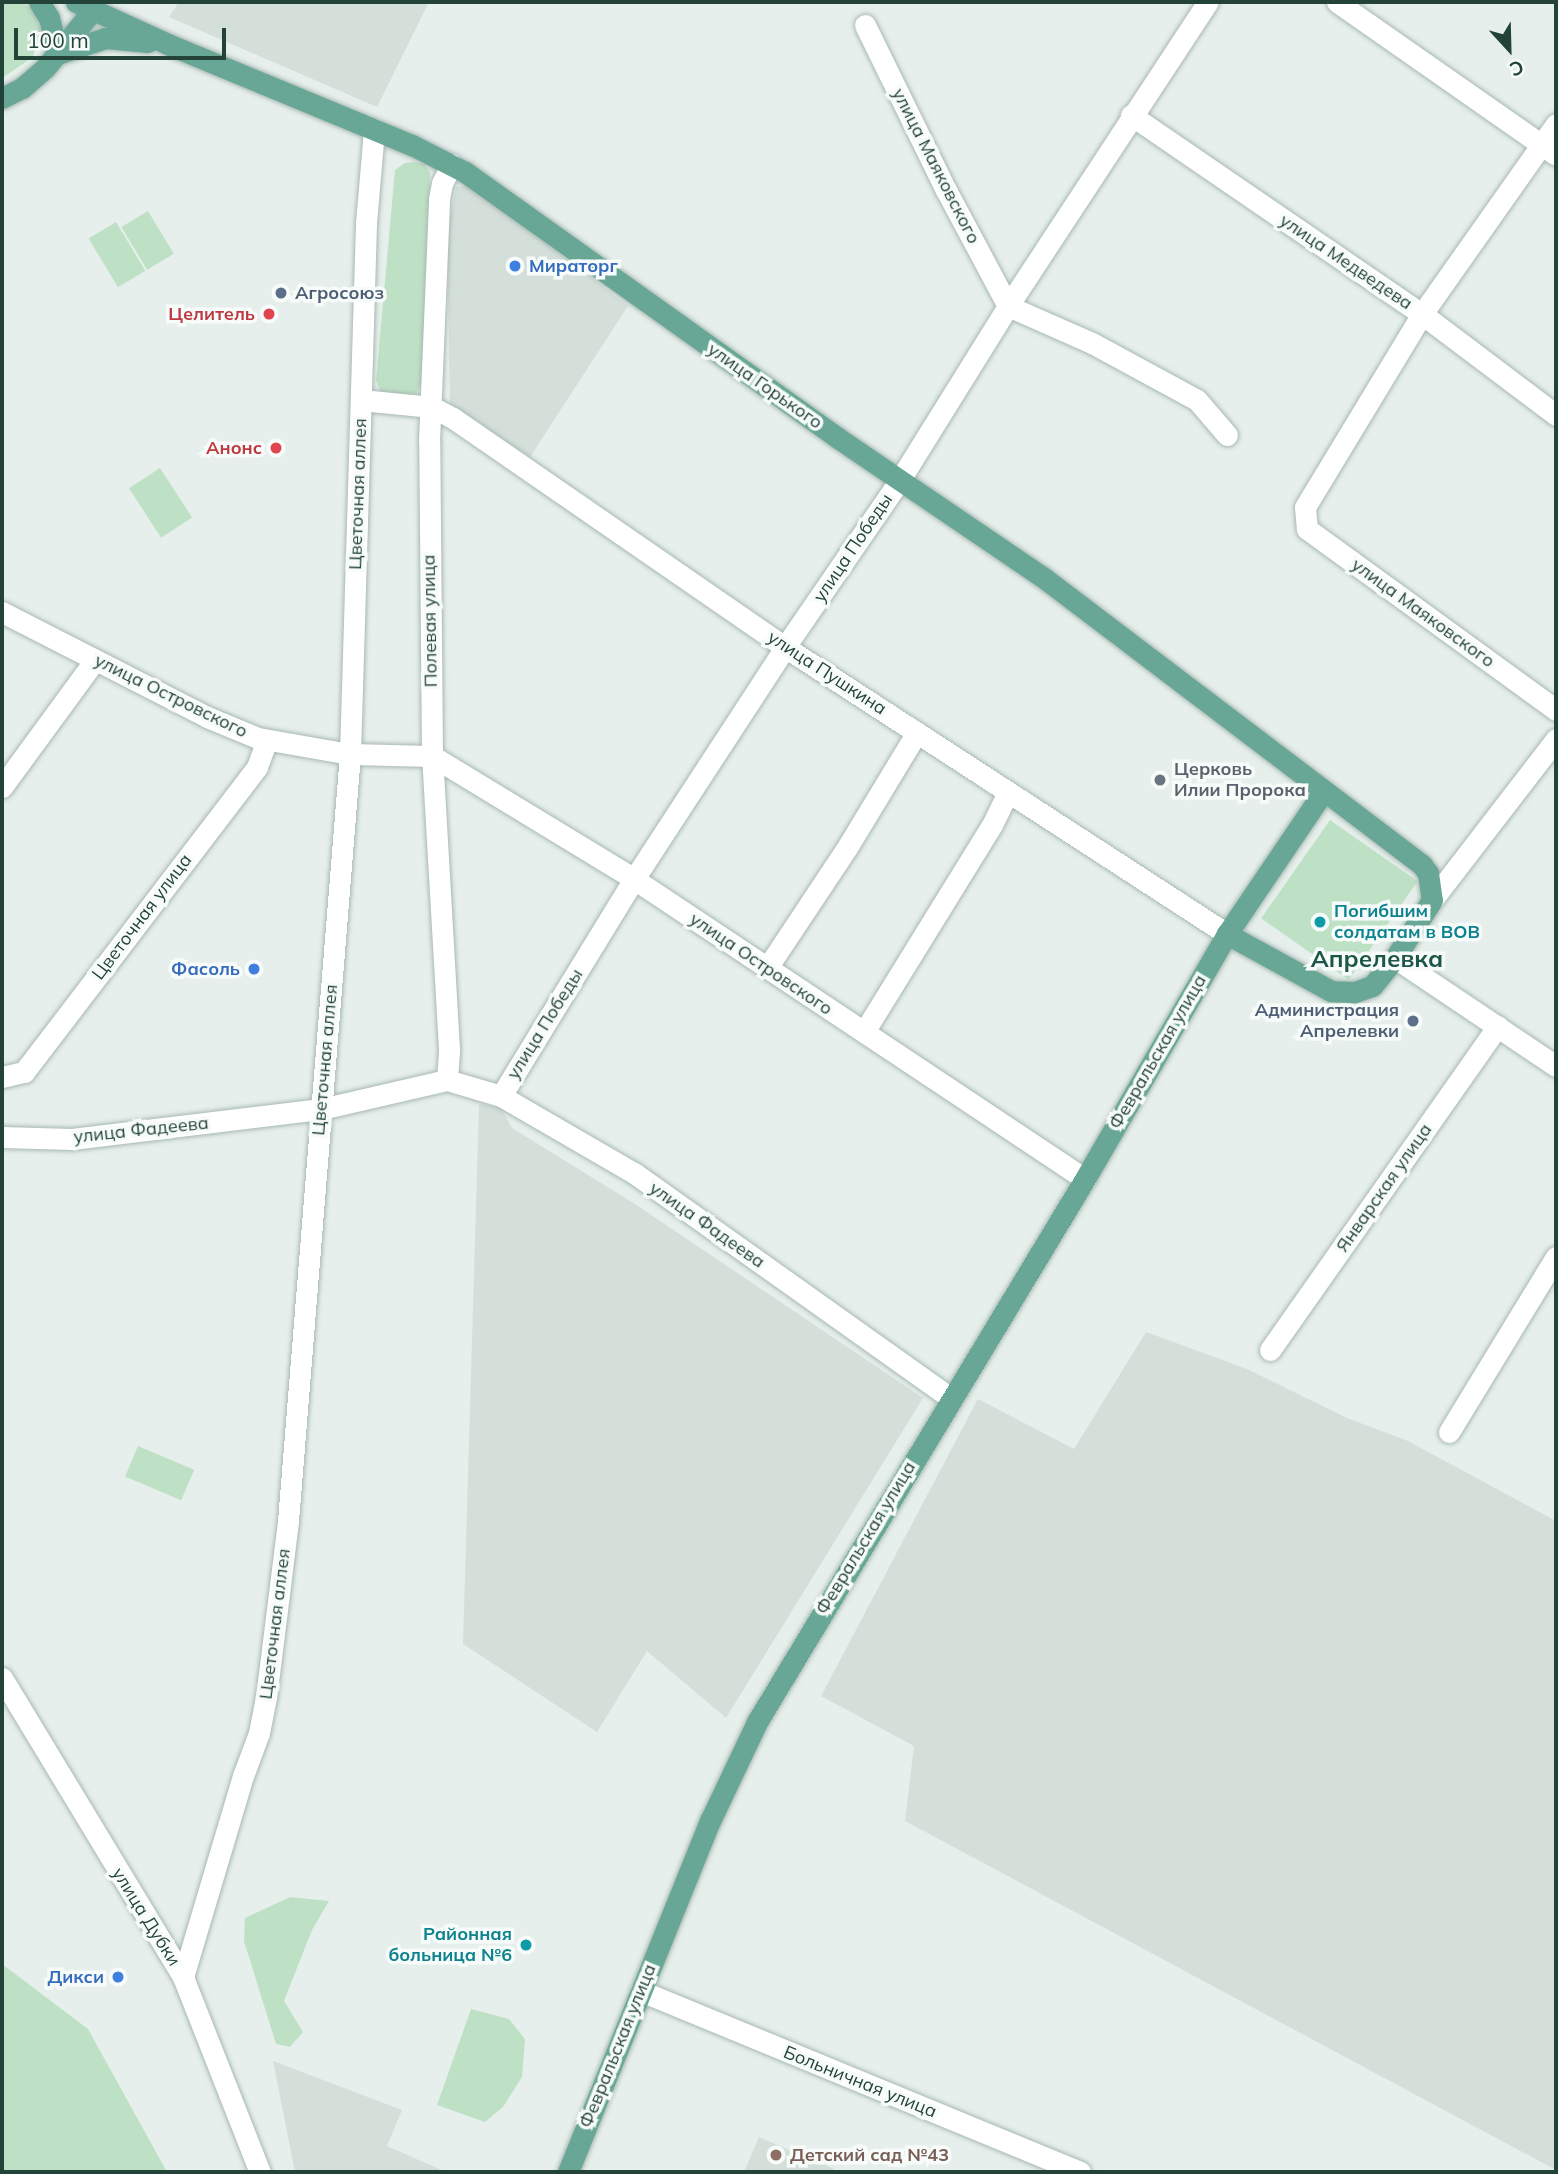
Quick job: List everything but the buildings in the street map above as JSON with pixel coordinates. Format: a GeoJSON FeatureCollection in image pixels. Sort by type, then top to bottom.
{"type":"FeatureCollection","features":[{"type":"Feature","properties":{"kind":"main road"},"geometry":{"type":"LineString","coordinates":[[39,2],[50,18],[58,54]]}},
{"type":"Feature","properties":{"kind":"main road"},"geometry":{"type":"LineString","coordinates":[[2,98],[22,88],[58,54],[84,6],[170,45]]}},
{"type":"Feature","properties":{"kind":"main road"},"geometry":{"type":"LineString","coordinates":[[58,54],[90,41],[116,37],[170,45]]}},
{"type":"Feature","properties":{"kind":"main road","name":"улица Горького"},"geometry":{"type":"LineString","coordinates":[[170,45],[452,164],[838,438],[901,478],[1044,578],[1422,865],[1428,873],[1432,900]]}},
{"type":"Feature","properties":{"kind":"main road","name":"Февральская улица"},"geometry":{"type":"LineString","coordinates":[[568,2172],[710,1821],[757,1722],[1085,1179],[1227,934],[1323,792]]}},
{"type":"Feature","properties":{"kind":"main road"},"geometry":{"type":"LineString","coordinates":[[1227,934],[1331,991],[1355,992],[1372,986],[1395,958],[1432,900]]}},
{"type":"Feature","properties":{"kind":"street","name":"улица Победы"},"geometry":{"type":"LineString","coordinates":[[501,1096],[634,879],[785,647],[901,478],[1131,115],[1208,2]]}},
{"type":"Feature","properties":{"kind":"street"},"geometry":{"type":"LineString","coordinates":[[1337,2],[1549,150]]}},
{"type":"Feature","properties":{"kind":"street","name":"улица Маяковского"},"geometry":{"type":"LineString","coordinates":[[865,25],[946,190],[1008,306]]}},
{"type":"Feature","properties":{"kind":"street","name":"улица Медведева"},"geometry":{"type":"LineString","coordinates":[[1131,115],[1422,314],[1556,415]]}},
{"type":"Feature","properties":{"kind":"street"},"geometry":{"type":"LineString","coordinates":[[1422,314],[1549,150],[1556,124]]}},
{"type":"Feature","properties":{"kind":"street","name":"Цветочная аллея"},"geometry":{"type":"LineString","coordinates":[[183,1977],[243,1776],[259,1732],[266,1698],[289,1507],[350,754],[366,223],[374,129]]}},
{"type":"Feature","properties":{"kind":"street","name":"Полевая улица"},"geometry":{"type":"LineString","coordinates":[[447,1080],[449,1049],[432,756],[429,441],[439,199],[442,183],[452,164]]}},
{"type":"Feature","properties":{"kind":"street"},"geometry":{"type":"LineString","coordinates":[[1008,306],[1092,343],[1197,400],[1227,435]]}},
{"type":"Feature","properties":{"kind":"street","name":"улица Маяковского"},"geometry":{"type":"LineString","coordinates":[[1422,314],[1306,508],[1307,529],[1556,710]]}},
{"type":"Feature","properties":{"kind":"street"},"geometry":{"type":"LineString","coordinates":[[361,401],[432,407]]}},
{"type":"Feature","properties":{"kind":"street","name":"улица Пушкина"},"geometry":{"type":"LineString","coordinates":[[432,407],[453,418],[785,647],[1227,934]]}},
{"type":"Feature","properties":{"kind":"street","name":"улица Островского"},"geometry":{"type":"LineString","coordinates":[[2,612],[207,717],[267,740],[350,754],[432,756],[634,879],[1085,1179]]}},
{"type":"Feature","properties":{"kind":"street"},"geometry":{"type":"LineString","coordinates":[[2,787],[95,660]]}},
{"type":"Feature","properties":{"kind":"street"},"geometry":{"type":"LineString","coordinates":[[767,968],[848,846],[917,732]]}},
{"type":"Feature","properties":{"kind":"street"},"geometry":{"type":"LineString","coordinates":[[1432,900],[1556,739]]}},
{"type":"Feature","properties":{"kind":"street","name":"Цветочная улица"},"geometry":{"type":"LineString","coordinates":[[2,1077],[24,1072],[257,767],[267,740]]}},
{"type":"Feature","properties":{"kind":"street"},"geometry":{"type":"LineString","coordinates":[[864,1032],[992,825],[1008,792]]}},
{"type":"Feature","properties":{"kind":"street"},"geometry":{"type":"LineString","coordinates":[[1395,958],[1556,1066]]}},
{"type":"Feature","properties":{"kind":"street","name":"Январская улица"},"geometry":{"type":"LineString","coordinates":[[1270,1350],[1498,1026]]}},
{"type":"Feature","properties":{"kind":"street","name":"улица Фадеева"},"geometry":{"type":"LineString","coordinates":[[2,1137],[72,1139],[321,1109],[447,1080],[501,1096],[634,1173],[952,1399]]}},
{"type":"Feature","properties":{"kind":"street"},"geometry":{"type":"LineString","coordinates":[[1449,1432],[1556,1257]]}},
{"type":"Feature","properties":{"kind":"street","name":"улица Дубки"},"geometry":{"type":"LineString","coordinates":[[2,1678],[183,1977],[260,2172]]}},
{"type":"Feature","properties":{"kind":"street","name":"Больничная улица"},"geometry":{"type":"LineString","coordinates":[[640,1991],[1080,2172]]}},
{"type":"Feature","properties":{"kind":"shaded area"},"geometry":{"type":"Polygon","coordinates":[[[179,2],[429,2],[377,107],[169,17],[179,2]]]}},
{"type":"Feature","properties":{"kind":"shaded area"},"geometry":{"type":"Polygon","coordinates":[[[470,185],[628,306],[530,457],[450,405],[447,231],[456,187],[470,185]]]}},
{"type":"Feature","properties":{"kind":"shaded area"},"geometry":{"type":"Polygon","coordinates":[[[479,1104],[501,1108],[512,1128],[635,1204],[923,1398],[726,1718],[647,1651],[597,1732],[463,1644],[479,1104]]]}},
{"type":"Feature","properties":{"kind":"shaded area"},"geometry":{"type":"Polygon","coordinates":[[[1146,1332],[1247,1369],[1347,1418],[1408,1441],[1556,1521],[1556,2170],[905,1821],[914,1746],[821,1696],[978,1399],[1074,1449],[1146,1332]]]}},
{"type":"Feature","properties":{"kind":"shaded area"},"geometry":{"type":"Polygon","coordinates":[[[273,2061],[402,2110],[387,2146],[446,2172],[295,2172],[273,2061]]]}},
{"type":"Feature","properties":{"kind":"shaded area","name":"Детский сад №43"},"geometry":{"type":"Polygon","coordinates":[[[759,2137],[841,2172],[744,2172],[759,2137]]]}},
{"type":"Feature","properties":{"kind":"green space"},"geometry":{"type":"Polygon","coordinates":[[[2,2],[21,2],[29,7],[41,29],[33,57],[2,78],[2,2]]]}},
{"type":"Feature","properties":{"kind":"green space"},"geometry":{"type":"Polygon","coordinates":[[[405,163],[424,164],[430,172],[424,380],[416,394],[398,396],[381,392],[376,381],[395,170],[405,163]]]}},
{"type":"Feature","properties":{"kind":"green space"},"geometry":{"type":"Polygon","coordinates":[[[148,211],[174,254],[147,270],[121,227],[148,211]]]}},
{"type":"Feature","properties":{"kind":"green space"},"geometry":{"type":"Polygon","coordinates":[[[116,222],[145,271],[118,287],[89,238],[116,222]]]}},
{"type":"Feature","properties":{"kind":"green space"},"geometry":{"type":"Polygon","coordinates":[[[160,468],[192,517],[161,538],[129,488],[160,468]]]}},
{"type":"Feature","properties":{"kind":"green space"},"geometry":{"type":"Polygon","coordinates":[[[1330,820],[1418,881],[1349,980],[1261,918],[1330,820]]]}},
{"type":"Feature","properties":{"kind":"green space"},"geometry":{"type":"Polygon","coordinates":[[[138,1446],[194,1470],[181,1500],[125,1476],[138,1446]]]}},
{"type":"Feature","properties":{"kind":"green space"},"geometry":{"type":"Polygon","coordinates":[[[290,1897],[329,1901],[312,1930],[284,2001],[303,2032],[290,2047],[276,2044],[244,1941],[245,1918],[290,1897]]]}},
{"type":"Feature","properties":{"kind":"green space"},"geometry":{"type":"Polygon","coordinates":[[[2,1964],[88,2029],[167,2172],[2,2172],[2,1964]]]}},
{"type":"Feature","properties":{"kind":"green space"},"geometry":{"type":"Polygon","coordinates":[[[471,2009],[509,2019],[525,2039],[522,2077],[503,2107],[485,2122],[437,2105],[471,2009]]]}},
{"type":"Feature","properties":{"kind":"place","name":"Мираторг"},"geometry":{"type":"Point","coordinates":[515,266]}},
{"type":"Feature","properties":{"kind":"place","name":"Агросоюз"},"geometry":{"type":"Point","coordinates":[281,293]}},
{"type":"Feature","properties":{"kind":"place","name":"Целитель"},"geometry":{"type":"Point","coordinates":[269,314]}},
{"type":"Feature","properties":{"kind":"place","name":"Анонс"},"geometry":{"type":"Point","coordinates":[276,448]}},
{"type":"Feature","properties":{"kind":"place","name":"Церковь Илии Пророка"},"geometry":{"type":"Point","coordinates":[1160,780]}},
{"type":"Feature","properties":{"kind":"place","name":"Погибшим солдатам в ВОВ"},"geometry":{"type":"Point","coordinates":[1320,922]}},
{"type":"Feature","properties":{"kind":"place","name":"Фасоль"},"geometry":{"type":"Point","coordinates":[254,969]}},
{"type":"Feature","properties":{"kind":"place","name":"Администрация Апрелевки"},"geometry":{"type":"Point","coordinates":[1413,1021]}},
{"type":"Feature","properties":{"kind":"place","name":"Районная больница №6"},"geometry":{"type":"Point","coordinates":[526,1945]}},
{"type":"Feature","properties":{"kind":"place","name":"Дикси"},"geometry":{"type":"Point","coordinates":[118,1977]}},
{"type":"Feature","properties":{"kind":"place","name":"Детский сад №43"},"geometry":{"type":"Point","coordinates":[776,2155]}},
{"type":"Feature","properties":{"kind":"district","name":"Апрелевка"},"geometry":{"type":"Point","coordinates":[1377,959]}}]}
